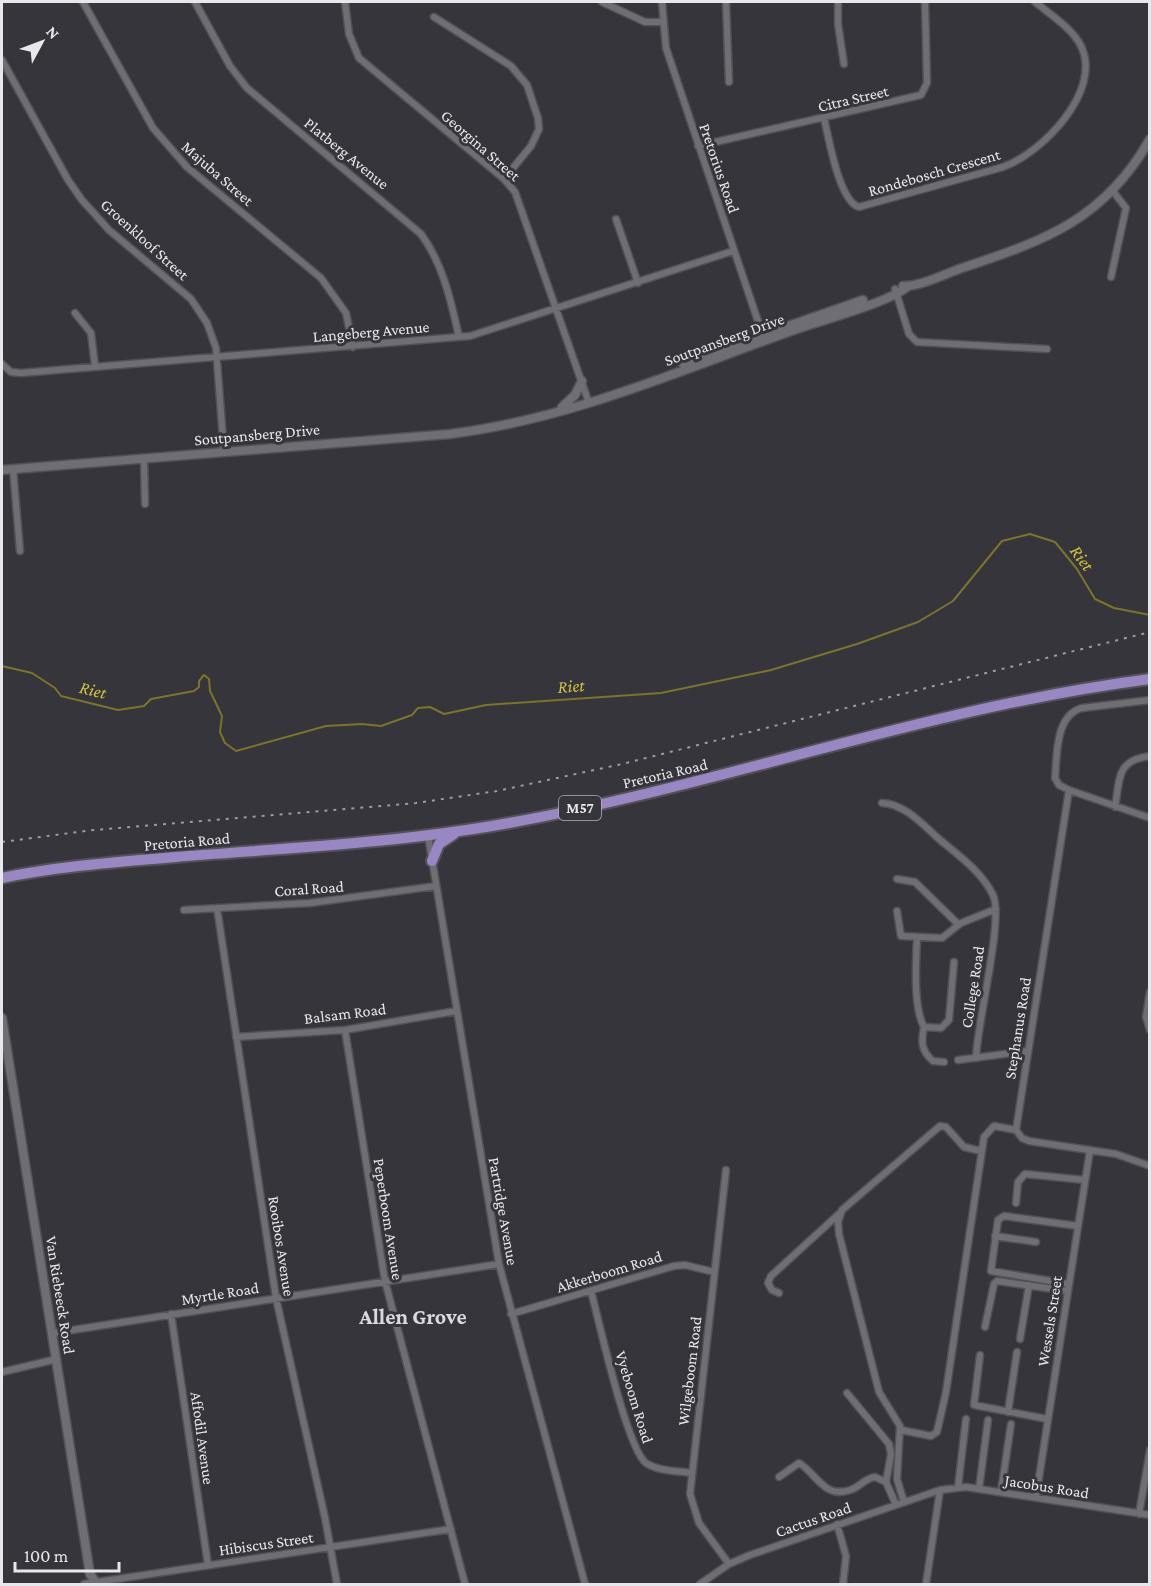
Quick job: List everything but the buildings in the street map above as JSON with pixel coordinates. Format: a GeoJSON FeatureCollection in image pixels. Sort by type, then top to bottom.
{"type":"FeatureCollection","features":[{"type":"Feature","properties":{"kind":"main road","name":"Pretoria Road"},"geometry":{"type":"LineString","coordinates":[[2,878],[114,862],[460,831],[529,819],[648,793],[1035,699],[1149,679]]}},
{"type":"Feature","properties":{"kind":"main road"},"geometry":{"type":"LineString","coordinates":[[432,861],[439,844],[460,831]]}},
{"type":"Feature","properties":{"kind":"street","name":"Majuba Street"},"geometry":{"type":"LineString","coordinates":[[83,2],[153,128],[187,167],[321,278],[346,313],[353,347]]}},
{"type":"Feature","properties":{"kind":"street","name":"Platberg Avenue"},"geometry":{"type":"LineString","coordinates":[[195,2],[230,66],[247,88],[421,234],[436,258],[459,337]]}},
{"type":"Feature","properties":{"kind":"street","name":"Georgina Street"},"geometry":{"type":"LineString","coordinates":[[345,2],[352,45],[364,64],[504,179],[518,197],[588,401]]}},
{"type":"Feature","properties":{"kind":"street"},"geometry":{"type":"LineString","coordinates":[[602,2],[645,22],[663,22]]}},
{"type":"Feature","properties":{"kind":"street","name":"Pretorius Road"},"geometry":{"type":"LineString","coordinates":[[662,2],[666,48],[763,337]]}},
{"type":"Feature","properties":{"kind":"street"},"geometry":{"type":"LineString","coordinates":[[726,2],[729,82]]}},
{"type":"Feature","properties":{"kind":"street"},"geometry":{"type":"LineString","coordinates":[[838,2],[838,24],[844,64]]}},
{"type":"Feature","properties":{"kind":"street","name":"Citra Street"},"geometry":{"type":"LineString","coordinates":[[698,146],[912,99],[924,92],[927,83],[925,2]]}},
{"type":"Feature","properties":{"kind":"street","name":"Rondebosch Crescent"},"geometry":{"type":"LineString","coordinates":[[824,118],[843,191],[851,204],[859,207],[1003,167],[1019,159],[1050,136],[1069,113],[1079,94],[1085,66],[1083,52],[1077,39],[1035,2]]}},
{"type":"Feature","properties":{"kind":"street"},"geometry":{"type":"LineString","coordinates":[[434,17],[511,66],[527,85],[538,118],[538,129],[531,146],[504,179]]}},
{"type":"Feature","properties":{"kind":"street","name":"Groenkloof Street"},"geometry":{"type":"LineString","coordinates":[[2,60],[78,194],[109,230],[191,299],[212,333],[217,356],[224,452]]}},
{"type":"Feature","properties":{"kind":"street","name":"Soutpansberg Drive"},"geometry":{"type":"LineString","coordinates":[[2,470],[450,434],[514,423],[588,401],[763,337],[1042,240],[1076,220],[1112,190],[1149,140]]}},
{"type":"Feature","properties":{"kind":"street"},"geometry":{"type":"LineString","coordinates":[[1111,277],[1126,208],[1112,190]]}},
{"type":"Feature","properties":{"kind":"street"},"geometry":{"type":"LineString","coordinates":[[616,219],[638,283]]}},
{"type":"Feature","properties":{"kind":"street","name":"Langeberg Avenue"},"geometry":{"type":"LineString","coordinates":[[2,364],[12,372],[21,373],[478,335],[733,250]]}},
{"type":"Feature","properties":{"kind":"street"},"geometry":{"type":"LineString","coordinates":[[896,291],[909,334],[917,342],[1047,349]]}},
{"type":"Feature","properties":{"kind":"street"},"geometry":{"type":"LineString","coordinates":[[75,313],[91,333],[95,366]]}},
{"type":"Feature","properties":{"kind":"street"},"geometry":{"type":"LineString","coordinates":[[562,406],[575,395],[582,381]]}},
{"type":"Feature","properties":{"kind":"street","name":"Soutpansberg Drive"},"geometry":{"type":"LineString","coordinates":[[514,423],[562,406],[588,401]]}},
{"type":"Feature","properties":{"kind":"street"},"geometry":{"type":"LineString","coordinates":[[144,458],[145,504]]}},
{"type":"Feature","properties":{"kind":"street"},"geometry":{"type":"LineString","coordinates":[[13,469],[20,551]]}},
{"type":"Feature","properties":{"kind":"street"},"geometry":{"type":"LineString","coordinates":[[1149,700],[1082,708],[1068,716],[1062,725],[1056,778],[1057,783],[1068,790],[1149,818]]}},
{"type":"Feature","properties":{"kind":"street"},"geometry":{"type":"LineString","coordinates":[[1115,807],[1120,776],[1125,764],[1136,758],[1149,756]]}},
{"type":"Feature","properties":{"kind":"street","name":"Stephanus Road"},"geometry":{"type":"LineString","coordinates":[[1016,1130],[1068,790]]}},
{"type":"Feature","properties":{"kind":"street"},"geometry":{"type":"LineString","coordinates":[[882,803],[893,805],[906,812],[968,865],[991,892],[996,909],[958,924],[951,933],[942,938],[901,936],[897,910]]}},
{"type":"Feature","properties":{"kind":"street","name":"Partridge Avenue"},"geometry":{"type":"LineString","coordinates":[[428,835],[499,1264],[585,1584]]}},
{"type":"Feature","properties":{"kind":"street"},"geometry":{"type":"LineString","coordinates":[[897,879],[918,883],[958,924]]}},
{"type":"Feature","properties":{"kind":"street","name":"Coral Road"},"geometry":{"type":"LineString","coordinates":[[184,910],[310,903],[436,886]]}},
{"type":"Feature","properties":{"kind":"street","name":"Rooibos Avenue"},"geometry":{"type":"LineString","coordinates":[[217,908],[276,1298],[332,1548],[337,1584]]}},
{"type":"Feature","properties":{"kind":"street","name":"College Road"},"geometry":{"type":"LineString","coordinates":[[976,1058],[996,909]]}},
{"type":"Feature","properties":{"kind":"street"},"geometry":{"type":"LineString","coordinates":[[917,938],[917,987],[924,1027],[921,1041],[925,1053],[933,1061],[944,1062]]}},
{"type":"Feature","properties":{"kind":"street"},"geometry":{"type":"LineString","coordinates":[[924,1027],[941,1028],[949,1020],[954,962]]}},
{"type":"Feature","properties":{"kind":"street"},"geometry":{"type":"LineString","coordinates":[[1149,992],[1146,1017],[1149,1030]]}},
{"type":"Feature","properties":{"kind":"street","name":"Balsam Road"},"geometry":{"type":"LineString","coordinates":[[236,1037],[345,1030],[456,1011]]}},
{"type":"Feature","properties":{"kind":"street","name":"Van Riebeeck Road"},"geometry":{"type":"LineString","coordinates":[[2,1018],[53,1333],[90,1583]]}},
{"type":"Feature","properties":{"kind":"street","name":"Peperboom Avenue"},"geometry":{"type":"LineString","coordinates":[[345,1030],[385,1281],[465,1584]]}},
{"type":"Feature","properties":{"kind":"street"},"geometry":{"type":"LineString","coordinates":[[958,1060],[1027,1051]]}},
{"type":"Feature","properties":{"kind":"street"},"geometry":{"type":"LineString","coordinates":[[778,1293],[772,1290],[768,1283],[771,1276],[840,1212],[940,1126],[946,1127],[964,1147],[981,1151]]}},
{"type":"Feature","properties":{"kind":"street"},"geometry":{"type":"LineString","coordinates":[[901,1430],[931,1436],[938,1429],[959,1311],[981,1151],[984,1137],[992,1127],[1016,1130],[1025,1140],[1131,1158],[1149,1166]]}},
{"type":"Feature","properties":{"kind":"street","name":"Wessels Street"},"geometry":{"type":"LineString","coordinates":[[1036,1497],[1090,1150]]}},
{"type":"Feature","properties":{"kind":"street","name":"Wilgeboom Road"},"geometry":{"type":"LineString","coordinates":[[726,1170],[690,1494],[694,1511],[706,1534],[729,1564]]}},
{"type":"Feature","properties":{"kind":"street"},"geometry":{"type":"LineString","coordinates":[[1016,1203],[1019,1178],[1025,1174],[1085,1180]]}},
{"type":"Feature","properties":{"kind":"street"},"geometry":{"type":"LineString","coordinates":[[840,1212],[839,1234],[879,1392],[901,1430],[897,1479],[904,1502]]}},
{"type":"Feature","properties":{"kind":"street"},"geometry":{"type":"LineString","coordinates":[[1068,1288],[992,1272],[995,1236],[998,1220],[1002,1216],[1078,1226]]}},
{"type":"Feature","properties":{"kind":"street"},"geometry":{"type":"LineString","coordinates":[[995,1236],[1036,1242]]}},
{"type":"Feature","properties":{"kind":"street","name":"Myrtle Road"},"geometry":{"type":"LineString","coordinates":[[53,1333],[499,1264]]}},
{"type":"Feature","properties":{"kind":"street","name":"Akkerboom Road"},"geometry":{"type":"LineString","coordinates":[[511,1314],[674,1266],[685,1265],[714,1272]]}},
{"type":"Feature","properties":{"kind":"street"},"geometry":{"type":"LineString","coordinates":[[986,1327],[995,1282],[1000,1280],[1068,1288]]}},
{"type":"Feature","properties":{"kind":"street"},"geometry":{"type":"LineString","coordinates":[[1020,1339],[1029,1285]]}},
{"type":"Feature","properties":{"kind":"street","name":"Vyeboom Road"},"geometry":{"type":"LineString","coordinates":[[591,1291],[628,1428],[639,1455],[654,1466],[691,1473]]}},
{"type":"Feature","properties":{"kind":"street","name":"Affodil Avenue"},"geometry":{"type":"LineString","coordinates":[[171,1314],[208,1565]]}},
{"type":"Feature","properties":{"kind":"street"},"geometry":{"type":"LineString","coordinates":[[1008,1412],[1017,1352]]}},
{"type":"Feature","properties":{"kind":"street"},"geometry":{"type":"LineString","coordinates":[[980,1355],[974,1405],[1047,1419]]}},
{"type":"Feature","properties":{"kind":"street"},"geometry":{"type":"LineString","coordinates":[[2,1372],[57,1359]]}},
{"type":"Feature","properties":{"kind":"street"},"geometry":{"type":"LineString","coordinates":[[847,1393],[889,1444],[891,1454],[886,1482],[896,1505]]}},
{"type":"Feature","properties":{"kind":"street"},"geometry":{"type":"LineString","coordinates":[[958,1487],[966,1419]]}},
{"type":"Feature","properties":{"kind":"street"},"geometry":{"type":"LineString","coordinates":[[979,1489],[988,1420]]}},
{"type":"Feature","properties":{"kind":"street"},"geometry":{"type":"LineString","coordinates":[[1001,1492],[1011,1424]]}},
{"type":"Feature","properties":{"kind":"street"},"geometry":{"type":"LineString","coordinates":[[1139,1514],[1149,1450]]}},
{"type":"Feature","properties":{"kind":"street"},"geometry":{"type":"LineString","coordinates":[[779,1478],[800,1463],[819,1484],[831,1491],[852,1490],[872,1477],[886,1482]]}},
{"type":"Feature","properties":{"kind":"street","name":"Jacobus Road"},"geometry":{"type":"LineString","coordinates":[[940,1490],[958,1487],[979,1489],[1149,1515]]}},
{"type":"Feature","properties":{"kind":"street"},"geometry":{"type":"LineString","coordinates":[[926,1584],[940,1490]]}},
{"type":"Feature","properties":{"kind":"street","name":"Cactus Road"},"geometry":{"type":"LineString","coordinates":[[700,1584],[729,1564],[837,1524],[940,1490]]}},
{"type":"Feature","properties":{"kind":"street"},"geometry":{"type":"LineString","coordinates":[[837,1524],[846,1556],[843,1584]]}},
{"type":"Feature","properties":{"kind":"street","name":"Hibiscus Street"},"geometry":{"type":"LineString","coordinates":[[90,1583],[451,1530]]}},
{"type":"Feature","properties":{"kind":"waterway","name":"Riet"},"geometry":{"type":"LineString","coordinates":[[2,666],[32,673],[55,688],[61,696],[118,710],[144,706],[151,699],[194,691],[199,687],[199,681],[204,675],[209,679],[210,691],[222,716],[220,732],[225,743],[236,751],[326,726],[362,724],[381,726],[412,715],[418,708],[430,707],[444,714],[486,705],[661,693],[771,670],[857,644],[918,622],[953,601],[1002,541],[1030,534],[1055,542],[1077,569],[1095,599],[1114,608],[1150,615]]}},
{"type":"Feature","properties":{"kind":"railway"},"geometry":{"type":"LineString","coordinates":[[2,842],[93,830],[416,803],[497,791],[622,764],[1150,632]]}},
{"type":"Feature","properties":{"kind":"district","name":"Allen Grove"},"geometry":{"type":"Point","coordinates":[413,1316]}}]}
